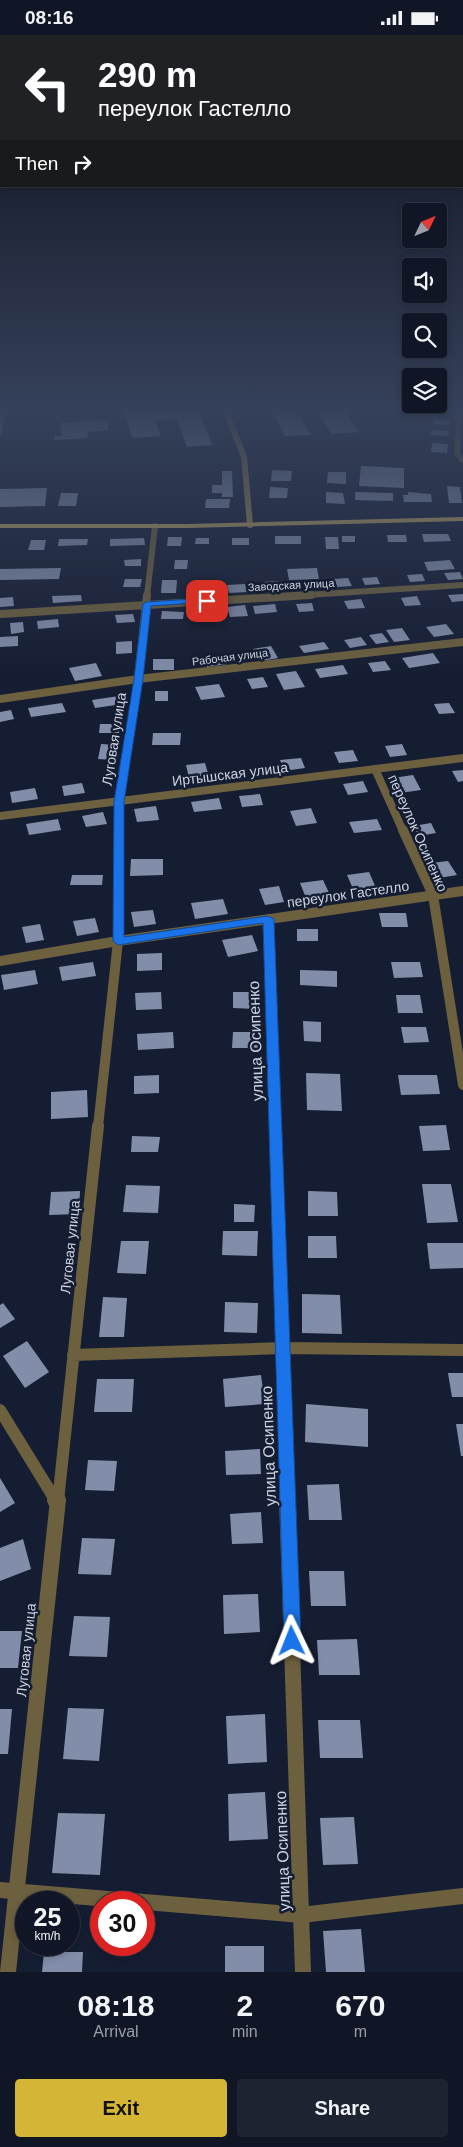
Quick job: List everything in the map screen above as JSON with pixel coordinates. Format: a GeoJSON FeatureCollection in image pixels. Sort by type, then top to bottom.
{"type":"FeatureCollection","features":[{"type":"Feature","properties":{"kind":"main road"},"geometry":{"type":"LineString","coordinates":[[248,499],[250,525]]}},
{"type":"Feature","properties":{"kind":"main road"},"geometry":{"type":"LineString","coordinates":[[0,526],[250,525],[463,519]]}},
{"type":"Feature","properties":{"kind":"street","name":"Луговая улица"},"geometry":{"type":"LineString","coordinates":[[8,1972],[8,1890],[74,1355],[118,941],[119,802],[138,679],[155,526]]}},
{"type":"Feature","properties":{"kind":"street","name":"Заводская улица"},"geometry":{"type":"LineString","coordinates":[[0,615],[463,585]]}},
{"type":"Feature","properties":{"kind":"street","name":"Рабочая улица"},"geometry":{"type":"LineString","coordinates":[[0,699],[138,679],[463,641]]}},
{"type":"Feature","properties":{"kind":"street","name":"Иртышская улица"},"geometry":{"type":"LineString","coordinates":[[0,816],[463,758]]}},
{"type":"Feature","properties":{"kind":"street","name":"переулок Осипенко"},"geometry":{"type":"LineString","coordinates":[[375,769],[433,895],[463,1085]]}},
{"type":"Feature","properties":{"kind":"street","name":"переулок Гастелло"},"geometry":{"type":"LineString","coordinates":[[0,961],[118,941],[463,891]]}},
{"type":"Feature","properties":{"kind":"street","name":"улица Осипенко"},"geometry":{"type":"LineString","coordinates":[[268,919],[303,1972]]}},
{"type":"Feature","properties":{"kind":"street"},"geometry":{"type":"LineString","coordinates":[[74,1355],[283,1347],[463,1350]]}},
{"type":"Feature","properties":{"kind":"street"},"geometry":{"type":"LineString","coordinates":[[0,1409],[57,1503]]}},
{"type":"Feature","properties":{"kind":"street"},"geometry":{"type":"LineString","coordinates":[[8,1890],[301,1915],[463,1896]]}},
{"type":"Feature","properties":{"kind":"building"},"geometry":{"type":"Polygon","coordinates":[[[0,499],[46,499],[45,506],[0,507],[0,499]]]}},
{"type":"Feature","properties":{"kind":"building"},"geometry":{"type":"Polygon","coordinates":[[[60,499],[77,499],[76,506],[58,506],[60,499]]]}},
{"type":"Feature","properties":{"kind":"building"},"geometry":{"type":"Polygon","coordinates":[[[206,499],[230,499],[229,508],[205,508],[206,499]]]}},
{"type":"Feature","properties":{"kind":"building"},"geometry":{"type":"Polygon","coordinates":[[[326,499],[344,499],[345,504],[326,503],[326,499]]]}},
{"type":"Feature","properties":{"kind":"building"},"geometry":{"type":"Polygon","coordinates":[[[393,499],[393,501],[355,500],[393,499]]]}},
{"type":"Feature","properties":{"kind":"building"},"geometry":{"type":"Polygon","coordinates":[[[404,499],[432,499],[432,502],[404,502],[404,499]]]}},
{"type":"Feature","properties":{"kind":"building"},"geometry":{"type":"Polygon","coordinates":[[[449,499],[462,499],[462,503],[449,503],[449,499]]]}},
{"type":"Feature","properties":{"kind":"building"},"geometry":{"type":"Polygon","coordinates":[[[422,534],[448,534],[451,541],[424,542],[422,534]]]}},
{"type":"Feature","properties":{"kind":"building"},"geometry":{"type":"Polygon","coordinates":[[[387,535],[406,535],[407,542],[388,542],[387,535]]]}},
{"type":"Feature","properties":{"kind":"building"},"geometry":{"type":"Polygon","coordinates":[[[275,536],[301,536],[301,544],[275,544],[275,536]]]}},
{"type":"Feature","properties":{"kind":"building"},"geometry":{"type":"Polygon","coordinates":[[[342,536],[355,536],[355,542],[342,542],[342,536]]]}},
{"type":"Feature","properties":{"kind":"building"},"geometry":{"type":"Polygon","coordinates":[[[168,537],[182,537],[181,546],[167,546],[168,537]]]}},
{"type":"Feature","properties":{"kind":"building"},"geometry":{"type":"Polygon","coordinates":[[[325,537],[338,537],[339,549],[326,549],[325,537]]]}},
{"type":"Feature","properties":{"kind":"building"},"geometry":{"type":"Polygon","coordinates":[[[144,538],[145,545],[110,546],[110,539],[144,538]]]}},
{"type":"Feature","properties":{"kind":"building"},"geometry":{"type":"Polygon","coordinates":[[[196,538],[209,538],[209,544],[195,544],[196,538]]]}},
{"type":"Feature","properties":{"kind":"building"},"geometry":{"type":"Polygon","coordinates":[[[232,538],[249,538],[249,545],[232,545],[232,538]]]}},
{"type":"Feature","properties":{"kind":"building"},"geometry":{"type":"Polygon","coordinates":[[[59,539],[88,539],[87,545],[58,546],[59,539]]]}},
{"type":"Feature","properties":{"kind":"building"},"geometry":{"type":"Polygon","coordinates":[[[31,540],[46,540],[44,550],[28,550],[31,540]]]}},
{"type":"Feature","properties":{"kind":"building"},"geometry":{"type":"Polygon","coordinates":[[[141,559],[141,566],[125,566],[124,560],[141,559]]]}},
{"type":"Feature","properties":{"kind":"building"},"geometry":{"type":"Polygon","coordinates":[[[175,560],[188,560],[187,569],[174,569],[175,560]]]}},
{"type":"Feature","properties":{"kind":"building"},"geometry":{"type":"Polygon","coordinates":[[[450,560],[455,569],[428,571],[424,562],[450,560]]]}},
{"type":"Feature","properties":{"kind":"building"},"geometry":{"type":"Polygon","coordinates":[[[61,568],[59,579],[0,580],[0,569],[61,568]]]}},
{"type":"Feature","properties":{"kind":"building"},"geometry":{"type":"Polygon","coordinates":[[[317,568],[319,579],[289,580],[287,569],[317,568]]]}},
{"type":"Feature","properties":{"kind":"building"},"geometry":{"type":"Polygon","coordinates":[[[460,572],[463,579],[448,580],[444,573],[460,572]]]}},
{"type":"Feature","properties":{"kind":"building"},"geometry":{"type":"Polygon","coordinates":[[[422,574],[425,581],[410,582],[407,575],[422,574]]]}},
{"type":"Feature","properties":{"kind":"building"},"geometry":{"type":"Polygon","coordinates":[[[377,577],[380,584],[365,585],[362,578],[377,577]]]}},
{"type":"Feature","properties":{"kind":"building"},"geometry":{"type":"Polygon","coordinates":[[[348,578],[352,586],[337,587],[334,579],[348,578]]]}},
{"type":"Feature","properties":{"kind":"building"},"geometry":{"type":"Polygon","coordinates":[[[125,579],[142,579],[140,587],[123,587],[125,579]]]}},
{"type":"Feature","properties":{"kind":"building"},"geometry":{"type":"Polygon","coordinates":[[[162,580],[177,580],[176,593],[161,593],[162,580]]]}},
{"type":"Feature","properties":{"kind":"building"},"geometry":{"type":"Polygon","coordinates":[[[278,581],[282,590],[266,591],[263,582],[278,581]]]}},
{"type":"Feature","properties":{"kind":"building"},"geometry":{"type":"Polygon","coordinates":[[[245,584],[247,592],[229,593],[227,585],[245,584]]]}},
{"type":"Feature","properties":{"kind":"building"},"geometry":{"type":"Polygon","coordinates":[[[463,594],[463,601],[452,602],[448,595],[463,594]]]}},
{"type":"Feature","properties":{"kind":"building"},"geometry":{"type":"Polygon","coordinates":[[[81,595],[82,601],[53,603],[52,596],[81,595]]]}},
{"type":"Feature","properties":{"kind":"building"},"geometry":{"type":"Polygon","coordinates":[[[417,596],[421,605],[405,606],[401,598],[417,596]]]}},
{"type":"Feature","properties":{"kind":"building"},"geometry":{"type":"Polygon","coordinates":[[[13,597],[14,606],[0,607],[0,598],[13,597]]]}},
{"type":"Feature","properties":{"kind":"building"},"geometry":{"type":"Polygon","coordinates":[[[361,599],[365,608],[348,609],[344,601],[361,599]]]}},
{"type":"Feature","properties":{"kind":"building"},"geometry":{"type":"Polygon","coordinates":[[[312,603],[314,611],[299,612],[296,604],[312,603]]]}},
{"type":"Feature","properties":{"kind":"building"},"geometry":{"type":"Polygon","coordinates":[[[275,604],[277,612],[255,614],[253,606],[275,604]]]}},
{"type":"Feature","properties":{"kind":"building"},"geometry":{"type":"Polygon","coordinates":[[[245,605],[248,616],[230,617],[227,607],[245,605]]]}},
{"type":"Feature","properties":{"kind":"building"},"geometry":{"type":"Polygon","coordinates":[[[215,607],[221,617],[202,620],[196,610],[215,607]]]}},
{"type":"Feature","properties":{"kind":"building"},"geometry":{"type":"Polygon","coordinates":[[[162,611],[184,612],[183,619],[161,619],[162,611]]]}},
{"type":"Feature","properties":{"kind":"building"},"geometry":{"type":"Polygon","coordinates":[[[133,614],[135,622],[117,623],[115,615],[133,614]]]}},
{"type":"Feature","properties":{"kind":"building"},"geometry":{"type":"Polygon","coordinates":[[[58,619],[59,627],[38,629],[37,621],[58,619]]]}},
{"type":"Feature","properties":{"kind":"building"},"geometry":{"type":"Polygon","coordinates":[[[23,622],[24,632],[11,634],[10,623],[23,622]]]}},
{"type":"Feature","properties":{"kind":"building"},"geometry":{"type":"Polygon","coordinates":[[[446,624],[454,634],[434,637],[426,627],[446,624]]]}},
{"type":"Feature","properties":{"kind":"building"},"geometry":{"type":"Polygon","coordinates":[[[402,628],[410,640],[394,642],[386,630],[402,628]]]}},
{"type":"Feature","properties":{"kind":"building"},"geometry":{"type":"Polygon","coordinates":[[[382,633],[389,642],[376,644],[369,635],[382,633]]]}},
{"type":"Feature","properties":{"kind":"building"},"geometry":{"type":"Polygon","coordinates":[[[18,636],[18,646],[0,647],[0,637],[18,636]]]}},
{"type":"Feature","properties":{"kind":"building"},"geometry":{"type":"Polygon","coordinates":[[[361,637],[367,645],[350,648],[344,640],[361,637]]]}},
{"type":"Feature","properties":{"kind":"building"},"geometry":{"type":"Polygon","coordinates":[[[132,641],[132,653],[116,654],[116,642],[132,641]]]}},
{"type":"Feature","properties":{"kind":"building"},"geometry":{"type":"Polygon","coordinates":[[[324,642],[329,649],[304,653],[299,646],[324,642]]]}},
{"type":"Feature","properties":{"kind":"building"},"geometry":{"type":"Polygon","coordinates":[[[271,646],[278,658],[261,661],[253,649],[271,646]]]}},
{"type":"Feature","properties":{"kind":"building"},"geometry":{"type":"Polygon","coordinates":[[[433,653],[440,663],[409,668],[402,658],[433,653]]]}},
{"type":"Feature","properties":{"kind":"building"},"geometry":{"type":"Polygon","coordinates":[[[223,656],[227,664],[207,667],[203,659],[223,656]]]}},
{"type":"Feature","properties":{"kind":"building"},"geometry":{"type":"Polygon","coordinates":[[[153,659],[174,659],[174,670],[153,670],[153,659]]]}},
{"type":"Feature","properties":{"kind":"building"},"geometry":{"type":"Polygon","coordinates":[[[385,661],[391,670],[373,672],[368,663],[385,661]]]}},
{"type":"Feature","properties":{"kind":"building"},"geometry":{"type":"Polygon","coordinates":[[[96,663],[102,676],[75,681],[69,668],[96,663]]]}},
{"type":"Feature","properties":{"kind":"building"},"geometry":{"type":"Polygon","coordinates":[[[343,665],[348,674],[320,678],[315,669],[343,665]]]}},
{"type":"Feature","properties":{"kind":"building"},"geometry":{"type":"Polygon","coordinates":[[[296,671],[305,687],[284,690],[276,674],[296,671]]]}},
{"type":"Feature","properties":{"kind":"building"},"geometry":{"type":"Polygon","coordinates":[[[263,677],[268,687],[252,689],[247,679],[263,677]]]}},
{"type":"Feature","properties":{"kind":"building"},"geometry":{"type":"Polygon","coordinates":[[[219,684],[225,697],[201,700],[195,687],[219,684]]]}},
{"type":"Feature","properties":{"kind":"building"},"geometry":{"type":"Polygon","coordinates":[[[155,691],[168,691],[168,701],[155,701],[155,691]]]}},
{"type":"Feature","properties":{"kind":"building"},"geometry":{"type":"Polygon","coordinates":[[[119,696],[123,704],[95,708],[92,700],[119,696]]]}},
{"type":"Feature","properties":{"kind":"building"},"geometry":{"type":"Polygon","coordinates":[[[62,703],[66,712],[31,717],[28,708],[62,703]]]}},
{"type":"Feature","properties":{"kind":"building"},"geometry":{"type":"Polygon","coordinates":[[[449,703],[455,713],[439,714],[434,704],[449,703]]]}},
{"type":"Feature","properties":{"kind":"building"},"geometry":{"type":"Polygon","coordinates":[[[11,710],[14,719],[0,722],[0,712],[11,710]]]}},
{"type":"Feature","properties":{"kind":"building"},"geometry":{"type":"Polygon","coordinates":[[[100,724],[121,724],[119,733],[99,733],[100,724]]]}},
{"type":"Feature","properties":{"kind":"building"},"geometry":{"type":"Polygon","coordinates":[[[153,733],[181,733],[180,745],[152,745],[153,733]]]}},
{"type":"Feature","properties":{"kind":"building"},"geometry":{"type":"Polygon","coordinates":[[[101,744],[116,745],[114,760],[98,759],[101,744]]]}},
{"type":"Feature","properties":{"kind":"building"},"geometry":{"type":"Polygon","coordinates":[[[402,744],[407,755],[390,757],[385,746],[402,744]]]}},
{"type":"Feature","properties":{"kind":"building"},"geometry":{"type":"Polygon","coordinates":[[[353,750],[358,761],[339,763],[334,752],[353,750]]]}},
{"type":"Feature","properties":{"kind":"building"},"geometry":{"type":"Polygon","coordinates":[[[301,758],[305,768],[284,771],[280,760],[301,758]]]}},
{"type":"Feature","properties":{"kind":"building"},"geometry":{"type":"Polygon","coordinates":[[[205,763],[210,780],[190,782],[186,765],[205,763]]]}},
{"type":"Feature","properties":{"kind":"building"},"geometry":{"type":"Polygon","coordinates":[[[463,770],[463,781],[458,782],[452,771],[463,770]]]}},
{"type":"Feature","properties":{"kind":"building"},"geometry":{"type":"Polygon","coordinates":[[[413,775],[421,790],[400,793],[393,778],[413,775]]]}},
{"type":"Feature","properties":{"kind":"building"},"geometry":{"type":"Polygon","coordinates":[[[363,781],[368,792],[348,795],[343,784],[363,781]]]}},
{"type":"Feature","properties":{"kind":"building"},"geometry":{"type":"Polygon","coordinates":[[[82,783],[85,793],[64,796],[62,786],[82,783]]]}},
{"type":"Feature","properties":{"kind":"building"},"geometry":{"type":"Polygon","coordinates":[[[35,788],[38,799],[12,803],[10,792],[35,788]]]}},
{"type":"Feature","properties":{"kind":"building"},"geometry":{"type":"Polygon","coordinates":[[[260,794],[263,805],[242,807],[239,796],[260,794]]]}},
{"type":"Feature","properties":{"kind":"building"},"geometry":{"type":"Polygon","coordinates":[[[219,798],[222,809],[194,812],[191,802],[219,798]]]}},
{"type":"Feature","properties":{"kind":"building"},"geometry":{"type":"Polygon","coordinates":[[[156,806],[159,820],[137,822],[134,809],[156,806]]]}},
{"type":"Feature","properties":{"kind":"building"},"geometry":{"type":"Polygon","coordinates":[[[311,808],[317,823],[296,826],[290,811],[311,808]]]}},
{"type":"Feature","properties":{"kind":"building"},"geometry":{"type":"Polygon","coordinates":[[[103,812],[107,824],[86,827],[82,816],[103,812]]]}},
{"type":"Feature","properties":{"kind":"building"},"geometry":{"type":"Polygon","coordinates":[[[58,819],[61,830],[29,835],[26,824],[58,819]]]}},
{"type":"Feature","properties":{"kind":"building"},"geometry":{"type":"Polygon","coordinates":[[[377,819],[382,830],[354,833],[349,822],[377,819]]]}},
{"type":"Feature","properties":{"kind":"building"},"geometry":{"type":"Polygon","coordinates":[[[431,823],[436,833],[419,836],[413,826],[431,823]]]}},
{"type":"Feature","properties":{"kind":"building"},"geometry":{"type":"Polygon","coordinates":[[[131,859],[163,859],[163,875],[130,876],[131,859]]]}},
{"type":"Feature","properties":{"kind":"building"},"geometry":{"type":"Polygon","coordinates":[[[448,861],[457,875],[439,878],[431,863],[448,861]]]}},
{"type":"Feature","properties":{"kind":"building"},"geometry":{"type":"Polygon","coordinates":[[[369,872],[376,888],[354,891],[347,875],[369,872]]]}},
{"type":"Feature","properties":{"kind":"building"},"geometry":{"type":"Polygon","coordinates":[[[72,875],[103,875],[102,885],[70,885],[72,875]]]}},
{"type":"Feature","properties":{"kind":"building"},"geometry":{"type":"Polygon","coordinates":[[[323,880],[330,895],[306,898],[300,883],[323,880]]]}},
{"type":"Feature","properties":{"kind":"building"},"geometry":{"type":"Polygon","coordinates":[[[279,886],[284,902],[265,905],[259,889],[279,886]]]}},
{"type":"Feature","properties":{"kind":"building"},"geometry":{"type":"Polygon","coordinates":[[[223,899],[228,914],[195,919],[191,903],[223,899]]]}},
{"type":"Feature","properties":{"kind":"building"},"geometry":{"type":"Polygon","coordinates":[[[153,910],[156,924],[134,927],[131,912],[153,910]]]}},
{"type":"Feature","properties":{"kind":"building"},"geometry":{"type":"Polygon","coordinates":[[[379,913],[406,913],[408,927],[382,927],[379,913]]]}},
{"type":"Feature","properties":{"kind":"building"},"geometry":{"type":"Polygon","coordinates":[[[95,918],[99,932],[77,936],[73,921],[95,918]]]}},
{"type":"Feature","properties":{"kind":"building"},"geometry":{"type":"Polygon","coordinates":[[[40,924],[44,940],[26,943],[22,927],[40,924]]]}},
{"type":"Feature","properties":{"kind":"building"},"geometry":{"type":"Polygon","coordinates":[[[297,929],[318,929],[318,941],[297,941],[297,929]]]}},
{"type":"Feature","properties":{"kind":"building"},"geometry":{"type":"Polygon","coordinates":[[[252,935],[258,951],[228,957],[222,940],[252,935]]]}},
{"type":"Feature","properties":{"kind":"building"},"geometry":{"type":"Polygon","coordinates":[[[162,953],[162,970],[137,971],[137,954],[162,953]]]}},
{"type":"Feature","properties":{"kind":"building"},"geometry":{"type":"Polygon","coordinates":[[[93,962],[96,976],[62,981],[59,967],[93,962]]]}},
{"type":"Feature","properties":{"kind":"building"},"geometry":{"type":"Polygon","coordinates":[[[391,962],[420,962],[423,977],[394,978],[391,962]]]}},
{"type":"Feature","properties":{"kind":"building"},"geometry":{"type":"Polygon","coordinates":[[[35,970],[38,984],[4,990],[1,975],[35,970]]]}},
{"type":"Feature","properties":{"kind":"building"},"geometry":{"type":"Polygon","coordinates":[[[300,970],[337,971],[337,987],[300,985],[300,970]]]}},
{"type":"Feature","properties":{"kind":"building"},"geometry":{"type":"Polygon","coordinates":[[[161,992],[162,1009],[136,1010],[135,993],[161,992]]]}},
{"type":"Feature","properties":{"kind":"building"},"geometry":{"type":"Polygon","coordinates":[[[233,992],[259,992],[259,1009],[233,1008],[233,992]]]}},
{"type":"Feature","properties":{"kind":"building"},"geometry":{"type":"Polygon","coordinates":[[[396,995],[420,995],[423,1013],[398,1013],[396,995]]]}},
{"type":"Feature","properties":{"kind":"building"},"geometry":{"type":"Polygon","coordinates":[[[303,1021],[321,1022],[321,1042],[304,1041],[303,1021]]]}},
{"type":"Feature","properties":{"kind":"building"},"geometry":{"type":"Polygon","coordinates":[[[401,1027],[426,1027],[429,1042],[404,1043],[401,1027]]]}},
{"type":"Feature","properties":{"kind":"building"},"geometry":{"type":"Polygon","coordinates":[[[173,1032],[174,1048],[138,1050],[137,1034],[173,1032]]]}},
{"type":"Feature","properties":{"kind":"building"},"geometry":{"type":"Polygon","coordinates":[[[233,1032],[260,1032],[259,1048],[232,1048],[233,1032]]]}},
{"type":"Feature","properties":{"kind":"building"},"geometry":{"type":"Polygon","coordinates":[[[306,1073],[340,1074],[342,1111],[307,1110],[306,1073]]]}},
{"type":"Feature","properties":{"kind":"building"},"geometry":{"type":"Polygon","coordinates":[[[159,1075],[159,1093],[134,1094],[134,1076],[159,1075]]]}},
{"type":"Feature","properties":{"kind":"building"},"geometry":{"type":"Polygon","coordinates":[[[398,1075],[437,1075],[440,1094],[401,1095],[398,1075]]]}},
{"type":"Feature","properties":{"kind":"building"},"geometry":{"type":"Polygon","coordinates":[[[87,1090],[88,1117],[51,1119],[51,1092],[87,1090]]]}},
{"type":"Feature","properties":{"kind":"building"},"geometry":{"type":"Polygon","coordinates":[[[446,1125],[450,1150],[423,1151],[419,1126],[446,1125]]]}},
{"type":"Feature","properties":{"kind":"building"},"geometry":{"type":"Polygon","coordinates":[[[132,1136],[160,1137],[158,1152],[131,1152],[132,1136]]]}},
{"type":"Feature","properties":{"kind":"building"},"geometry":{"type":"Polygon","coordinates":[[[422,1184],[451,1184],[458,1222],[427,1223],[422,1184]]]}},
{"type":"Feature","properties":{"kind":"building"},"geometry":{"type":"Polygon","coordinates":[[[126,1185],[160,1186],[158,1213],[123,1212],[126,1185]]]}},
{"type":"Feature","properties":{"kind":"building"},"geometry":{"type":"Polygon","coordinates":[[[80,1191],[79,1214],[49,1215],[51,1192],[80,1191]]]}},
{"type":"Feature","properties":{"kind":"building"},"geometry":{"type":"Polygon","coordinates":[[[308,1191],[337,1192],[338,1216],[308,1216],[308,1191]]]}},
{"type":"Feature","properties":{"kind":"building"},"geometry":{"type":"Polygon","coordinates":[[[234,1204],[255,1205],[254,1222],[234,1222],[234,1204]]]}},
{"type":"Feature","properties":{"kind":"building"},"geometry":{"type":"Polygon","coordinates":[[[223,1231],[258,1231],[257,1256],[222,1255],[223,1231]]]}},
{"type":"Feature","properties":{"kind":"building"},"geometry":{"type":"Polygon","coordinates":[[[308,1236],[336,1236],[337,1258],[308,1258],[308,1236]]]}},
{"type":"Feature","properties":{"kind":"building"},"geometry":{"type":"Polygon","coordinates":[[[121,1241],[149,1241],[146,1274],[117,1273],[121,1241]]]}},
{"type":"Feature","properties":{"kind":"building"},"geometry":{"type":"Polygon","coordinates":[[[427,1243],[463,1243],[463,1268],[430,1269],[427,1243]]]}},
{"type":"Feature","properties":{"kind":"building"},"geometry":{"type":"Polygon","coordinates":[[[302,1294],[340,1295],[342,1334],[302,1333],[302,1294]]]}},
{"type":"Feature","properties":{"kind":"building"},"geometry":{"type":"Polygon","coordinates":[[[103,1297],[127,1298],[124,1337],[99,1337],[103,1297]]]}},
{"type":"Feature","properties":{"kind":"building"},"geometry":{"type":"Polygon","coordinates":[[[225,1302],[258,1303],[257,1333],[224,1332],[225,1302]]]}},
{"type":"Feature","properties":{"kind":"building"},"geometry":{"type":"Polygon","coordinates":[[[3,1303],[15,1319],[0,1328],[0,1305],[3,1303]]]}},
{"type":"Feature","properties":{"kind":"building"},"geometry":{"type":"Polygon","coordinates":[[[27,1341],[49,1372],[25,1388],[3,1356],[27,1341]]]}},
{"type":"Feature","properties":{"kind":"building"},"geometry":{"type":"Polygon","coordinates":[[[448,1373],[463,1373],[463,1397],[452,1397],[448,1373]]]}},
{"type":"Feature","properties":{"kind":"building"},"geometry":{"type":"Polygon","coordinates":[[[261,1375],[265,1404],[225,1407],[223,1379],[261,1375]]]}},
{"type":"Feature","properties":{"kind":"building"},"geometry":{"type":"Polygon","coordinates":[[[97,1379],[134,1379],[132,1412],[94,1412],[97,1379]]]}},
{"type":"Feature","properties":{"kind":"building"},"geometry":{"type":"Polygon","coordinates":[[[306,1404],[368,1409],[368,1447],[305,1442],[306,1404]]]}},
{"type":"Feature","properties":{"kind":"building"},"geometry":{"type":"Polygon","coordinates":[[[456,1424],[463,1424],[463,1456],[461,1456],[456,1424]]]}},
{"type":"Feature","properties":{"kind":"building"},"geometry":{"type":"Polygon","coordinates":[[[260,1449],[261,1474],[226,1475],[225,1451],[260,1449]]]}},
{"type":"Feature","properties":{"kind":"building"},"geometry":{"type":"Polygon","coordinates":[[[88,1460],[117,1461],[114,1491],[85,1490],[88,1460]]]}},
{"type":"Feature","properties":{"kind":"building"},"geometry":{"type":"Polygon","coordinates":[[[0,1478],[15,1503],[0,1512],[0,1478]]]}},
{"type":"Feature","properties":{"kind":"building"},"geometry":{"type":"Polygon","coordinates":[[[339,1484],[342,1520],[309,1520],[307,1485],[339,1484]]]}},
{"type":"Feature","properties":{"kind":"building"},"geometry":{"type":"Polygon","coordinates":[[[261,1512],[263,1543],[232,1544],[230,1514],[261,1512]]]}},
{"type":"Feature","properties":{"kind":"building"},"geometry":{"type":"Polygon","coordinates":[[[82,1538],[115,1539],[111,1575],[78,1574],[82,1538]]]}},
{"type":"Feature","properties":{"kind":"building"},"geometry":{"type":"Polygon","coordinates":[[[23,1539],[31,1569],[0,1581],[0,1548],[23,1539]]]}},
{"type":"Feature","properties":{"kind":"building"},"geometry":{"type":"Polygon","coordinates":[[[309,1571],[344,1571],[346,1606],[311,1606],[309,1571]]]}},
{"type":"Feature","properties":{"kind":"building"},"geometry":{"type":"Polygon","coordinates":[[[258,1594],[260,1632],[224,1634],[223,1595],[258,1594]]]}},
{"type":"Feature","properties":{"kind":"building"},"geometry":{"type":"Polygon","coordinates":[[[74,1616],[110,1617],[107,1657],[69,1656],[74,1616]]]}},
{"type":"Feature","properties":{"kind":"building"},"geometry":{"type":"Polygon","coordinates":[[[0,1631],[22,1631],[18,1668],[0,1668],[0,1631]]]}},
{"type":"Feature","properties":{"kind":"building"},"geometry":{"type":"Polygon","coordinates":[[[357,1639],[360,1675],[319,1675],[317,1640],[357,1639]]]}},
{"type":"Feature","properties":{"kind":"building"},"geometry":{"type":"Polygon","coordinates":[[[68,1708],[104,1709],[99,1761],[63,1759],[68,1708]]]}},
{"type":"Feature","properties":{"kind":"building"},"geometry":{"type":"Polygon","coordinates":[[[0,1709],[12,1709],[8,1754],[0,1754],[0,1709]]]}},
{"type":"Feature","properties":{"kind":"building"},"geometry":{"type":"Polygon","coordinates":[[[265,1714],[267,1762],[228,1764],[226,1716],[265,1714]]]}},
{"type":"Feature","properties":{"kind":"building"},"geometry":{"type":"Polygon","coordinates":[[[318,1720],[360,1720],[363,1758],[320,1758],[318,1720]]]}},
{"type":"Feature","properties":{"kind":"building"},"geometry":{"type":"Polygon","coordinates":[[[265,1792],[268,1839],[229,1841],[228,1794],[265,1792]]]}},
{"type":"Feature","properties":{"kind":"building"},"geometry":{"type":"Polygon","coordinates":[[[58,1813],[105,1814],[100,1875],[52,1873],[58,1813]]]}},
{"type":"Feature","properties":{"kind":"building"},"geometry":{"type":"Polygon","coordinates":[[[354,1817],[358,1864],[323,1865],[320,1818],[354,1817]]]}},
{"type":"Feature","properties":{"kind":"building"},"geometry":{"type":"Polygon","coordinates":[[[361,1929],[365,1972],[326,1972],[323,1931],[361,1929]]]}},
{"type":"Feature","properties":{"kind":"building"},"geometry":{"type":"Polygon","coordinates":[[[225,1946],[264,1946],[264,1972],[225,1972],[225,1946]]]}},
{"type":"Feature","properties":{"kind":"building"},"geometry":{"type":"Polygon","coordinates":[[[80,1952],[83,1952],[82,1972],[42,1972],[44,1956],[80,1956],[80,1952]]]}},
{"type":"Feature","properties":{"kind":"route"},"geometry":{"type":"LineString","coordinates":[[207,601],[147,604],[138,679],[119,802],[118,941],[268,919],[292,1641]]}}]}
